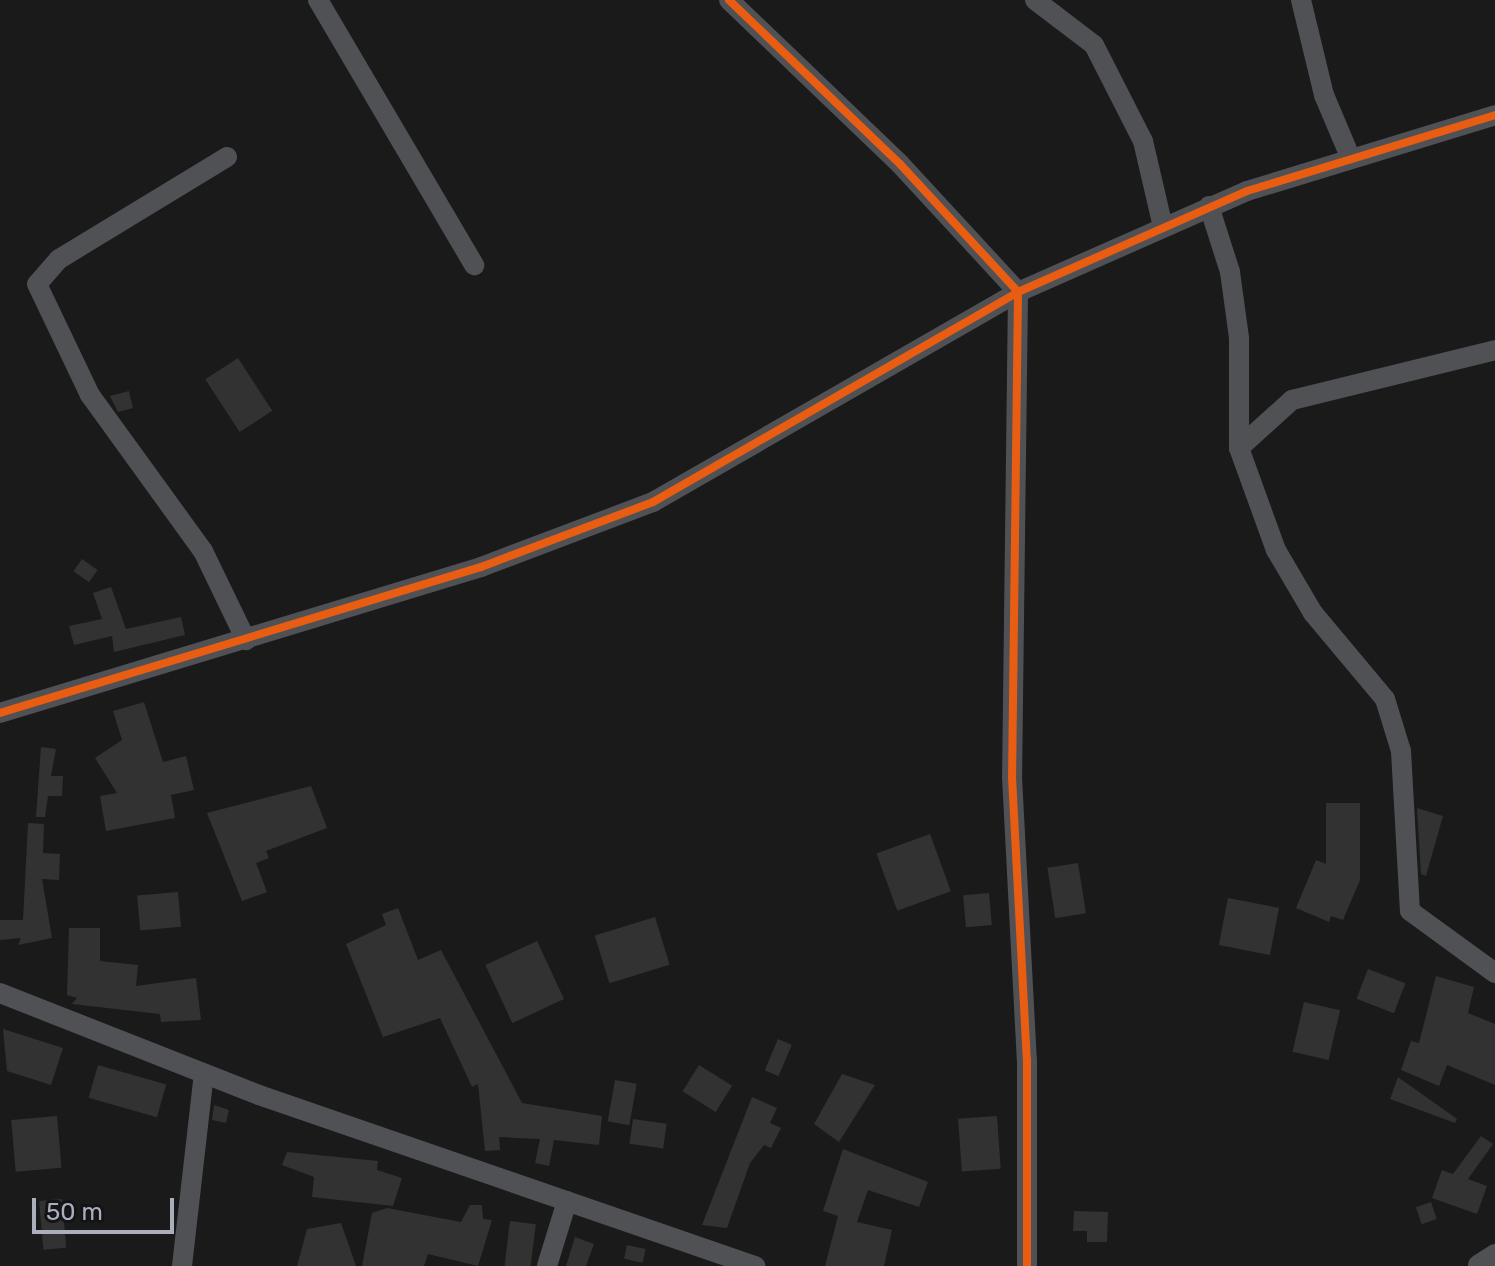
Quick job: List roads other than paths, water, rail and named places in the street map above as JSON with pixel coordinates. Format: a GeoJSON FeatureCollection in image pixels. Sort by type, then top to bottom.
{"type":"FeatureCollection","features":[{"type":"Feature","properties":{"kind":"street"},"geometry":{"type":"LineString","coordinates":[[318,0],[474,265]]}},
{"type":"Feature","properties":{"kind":"street"},"geometry":{"type":"LineString","coordinates":[[729,0],[900,164],[1018,292],[1012,777],[1027,1060],[1027,1266]]}},
{"type":"Feature","properties":{"kind":"street"},"geometry":{"type":"LineString","coordinates":[[1035,0],[1094,45],[1143,141],[1163,227]]}},
{"type":"Feature","properties":{"kind":"street"},"geometry":{"type":"LineString","coordinates":[[1301,0],[1324,95],[1351,159]]}},
{"type":"Feature","properties":{"kind":"street"},"geometry":{"type":"LineString","coordinates":[[0,713],[481,567],[653,502],[1018,292],[1209,206],[1495,115]]}},
{"type":"Feature","properties":{"kind":"street"},"geometry":{"type":"LineString","coordinates":[[227,157],[59,259],[37,284],[90,395],[203,551],[246,640]]}},
{"type":"Feature","properties":{"kind":"street"},"geometry":{"type":"LineString","coordinates":[[1209,206],[1230,272],[1239,338],[1239,448],[1291,583],[1385,699],[1401,751],[1410,911],[1495,973]]}},
{"type":"Feature","properties":{"kind":"street"},"geometry":{"type":"LineString","coordinates":[[1239,448],[1292,400],[1495,350]]}},
{"type":"Feature","properties":{"kind":"street"},"geometry":{"type":"LineString","coordinates":[[0,993],[204,1074],[755,1266]]}},
{"type":"Feature","properties":{"kind":"street"},"geometry":{"type":"LineString","coordinates":[[182,1266],[204,1074]]}},
{"type":"Feature","properties":{"kind":"street"},"geometry":{"type":"LineString","coordinates":[[547,1266],[567,1201]]}}]}
